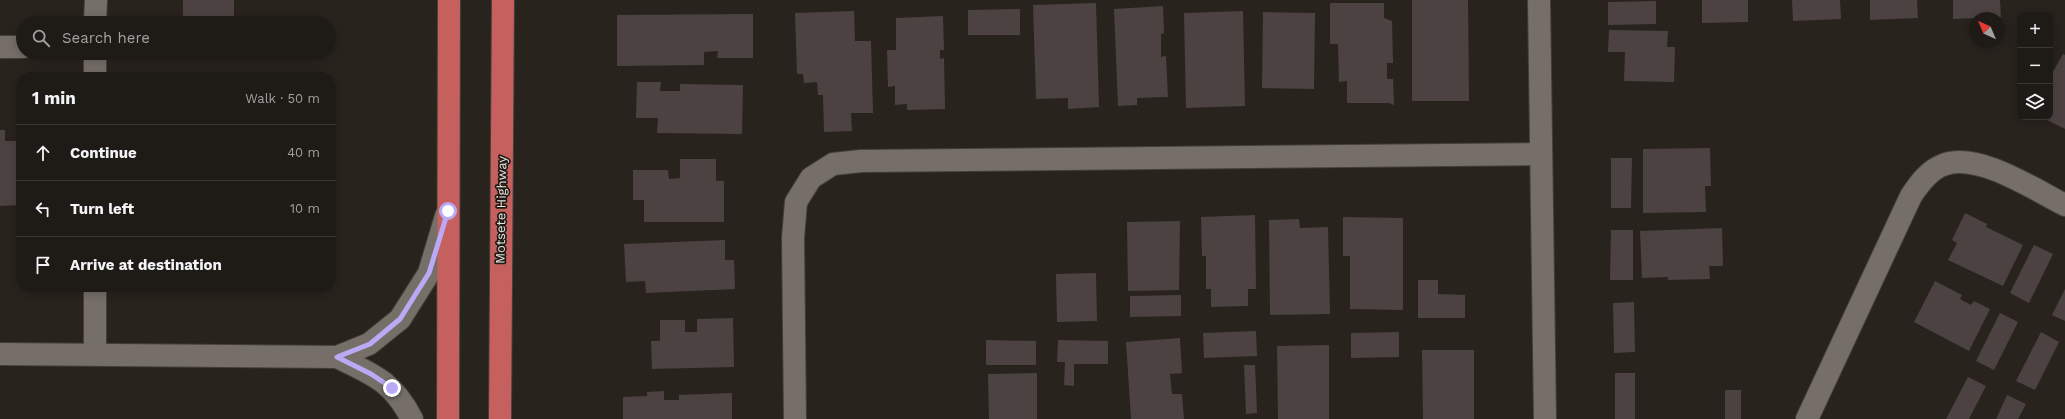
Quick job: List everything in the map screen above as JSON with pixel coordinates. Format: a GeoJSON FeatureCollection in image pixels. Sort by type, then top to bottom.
{"type":"FeatureCollection","features":[{"type":"Feature","properties":{"kind":"highway"},"geometry":{"type":"LineString","coordinates":[[448,0],[448,419]]}},
{"type":"Feature","properties":{"kind":"highway","name":"Motsete Highway"},"geometry":{"type":"LineString","coordinates":[[500,419],[503,0]]}},
{"type":"Feature","properties":{"kind":"street"},"geometry":{"type":"LineString","coordinates":[[96,0],[96,16]]}},
{"type":"Feature","properties":{"kind":"street"},"geometry":{"type":"LineString","coordinates":[[1539,0],[1540,154],[1545,419]]}},
{"type":"Feature","properties":{"kind":"street"},"geometry":{"type":"LineString","coordinates":[[0,47],[16,47]]}},
{"type":"Feature","properties":{"kind":"street"},"geometry":{"type":"LineString","coordinates":[[95,60],[95,72]]}},
{"type":"Feature","properties":{"kind":"street"},"geometry":{"type":"LineString","coordinates":[[795,419],[793,238],[796,202],[811,178],[833,164],[861,161],[1540,154]]}},
{"type":"Feature","properties":{"kind":"street"},"geometry":{"type":"LineString","coordinates":[[1807,419],[1911,196],[1924,178],[1943,165],[1963,162],[1984,165],[2065,205]]}},
{"type":"Feature","properties":{"kind":"street"},"geometry":{"type":"LineString","coordinates":[[0,354],[337,357],[370,344],[400,319],[429,273],[448,211]]}},
{"type":"Feature","properties":{"kind":"street"},"geometry":{"type":"LineString","coordinates":[[95,292],[95,354]]}},
{"type":"Feature","properties":{"kind":"street"},"geometry":{"type":"LineString","coordinates":[[337,357],[371,374],[392,388],[412,419]]}},
{"type":"Feature","properties":{"kind":"building"},"geometry":{"type":"Polygon","coordinates":[[[183,0],[234,0],[234,16],[183,16],[183,0]]]}},
{"type":"Feature","properties":{"kind":"building"},"geometry":{"type":"Polygon","coordinates":[[[1412,0],[1468,0],[1469,101],[1412,101],[1412,0]]]}},
{"type":"Feature","properties":{"kind":"building"},"geometry":{"type":"Polygon","coordinates":[[[1702,0],[1748,0],[1748,22],[1702,23],[1702,0]]]}},
{"type":"Feature","properties":{"kind":"building"},"geometry":{"type":"Polygon","coordinates":[[[1792,0],[1840,0],[1841,19],[1793,21],[1792,0]]]}},
{"type":"Feature","properties":{"kind":"building"},"geometry":{"type":"Polygon","coordinates":[[[1870,0],[1917,0],[1918,18],[1870,20],[1870,0]]]}},
{"type":"Feature","properties":{"kind":"building"},"geometry":{"type":"Polygon","coordinates":[[[1953,0],[2000,0],[2001,12],[1969,12],[1969,18],[1953,19],[1953,0]]]}},
{"type":"Feature","properties":{"kind":"building"},"geometry":{"type":"Polygon","coordinates":[[[1656,1],[1656,24],[1608,25],[1608,2],[1656,1]]]}},
{"type":"Feature","properties":{"kind":"building"},"geometry":{"type":"Polygon","coordinates":[[[1096,3],[1099,107],[1068,109],[1068,98],[1036,99],[1033,5],[1096,3]]]}},
{"type":"Feature","properties":{"kind":"building"},"geometry":{"type":"Polygon","coordinates":[[[1330,3],[1384,3],[1384,18],[1392,21],[1393,63],[1387,63],[1387,79],[1393,79],[1394,105],[1389,103],[1347,103],[1347,81],[1339,82],[1338,44],[1330,44],[1330,3]]]}},
{"type":"Feature","properties":{"kind":"building"},"geometry":{"type":"Polygon","coordinates":[[[1163,6],[1164,33],[1161,34],[1161,57],[1166,56],[1168,97],[1137,98],[1137,105],[1118,106],[1114,9],[1163,6]]]}},
{"type":"Feature","properties":{"kind":"building"},"geometry":{"type":"Polygon","coordinates":[[[1020,9],[1020,35],[968,35],[968,10],[1020,9]]]}},
{"type":"Feature","properties":{"kind":"building"},"geometry":{"type":"Polygon","coordinates":[[[854,11],[855,41],[871,41],[873,113],[851,113],[852,131],[824,132],[823,95],[818,95],[817,82],[804,83],[803,74],[797,74],[795,13],[854,11]]]}},
{"type":"Feature","properties":{"kind":"building"},"geometry":{"type":"Polygon","coordinates":[[[1243,11],[1245,106],[1186,108],[1184,13],[1243,11]]]}},
{"type":"Feature","properties":{"kind":"building"},"geometry":{"type":"Polygon","coordinates":[[[1263,12],[1315,13],[1314,89],[1262,88],[1263,12]]]}},
{"type":"Feature","properties":{"kind":"building"},"geometry":{"type":"Polygon","coordinates":[[[753,14],[753,58],[717,58],[718,51],[704,52],[704,65],[617,66],[617,15],[753,14]]]}},
{"type":"Feature","properties":{"kind":"building"},"geometry":{"type":"Polygon","coordinates":[[[943,16],[944,50],[940,50],[940,59],[944,58],[945,109],[907,110],[907,104],[895,105],[895,86],[888,87],[887,50],[896,50],[896,18],[943,16]]]}},
{"type":"Feature","properties":{"kind":"building"},"geometry":{"type":"Polygon","coordinates":[[[1609,30],[1668,31],[1667,47],[1675,47],[1674,82],[1624,81],[1625,52],[1608,52],[1609,30]]]}},
{"type":"Feature","properties":{"kind":"building"},"geometry":{"type":"Polygon","coordinates":[[[2063,54],[2065,55],[2065,129],[2047,120],[2053,120],[2053,72],[2063,54]]]}},
{"type":"Feature","properties":{"kind":"building"},"geometry":{"type":"Polygon","coordinates":[[[637,82],[661,82],[660,91],[680,91],[680,84],[743,85],[742,134],[657,133],[658,118],[636,118],[637,82]]]}},
{"type":"Feature","properties":{"kind":"building"},"geometry":{"type":"Polygon","coordinates":[[[0,130],[5,130],[5,141],[16,141],[16,205],[0,206],[0,130]]]}},
{"type":"Feature","properties":{"kind":"building"},"geometry":{"type":"Polygon","coordinates":[[[1710,148],[1711,186],[1705,186],[1706,212],[1643,213],[1643,149],[1710,148]]]}},
{"type":"Feature","properties":{"kind":"building"},"geometry":{"type":"Polygon","coordinates":[[[1611,158],[1632,158],[1631,208],[1611,208],[1611,158]]]}},
{"type":"Feature","properties":{"kind":"building"},"geometry":{"type":"Polygon","coordinates":[[[680,159],[716,159],[716,181],[724,181],[724,222],[644,222],[644,200],[633,200],[633,170],[668,170],[669,179],[680,178],[680,159]]]}},
{"type":"Feature","properties":{"kind":"building"},"geometry":{"type":"Polygon","coordinates":[[[1965,213],[1987,224],[1986,227],[2023,245],[2003,286],[1948,260],[1957,243],[1952,240],[1965,213]]]}},
{"type":"Feature","properties":{"kind":"building"},"geometry":{"type":"Polygon","coordinates":[[[1255,215],[1256,289],[1248,289],[1248,306],[1211,307],[1211,289],[1206,289],[1206,256],[1202,256],[1201,217],[1255,215]]]}},
{"type":"Feature","properties":{"kind":"building"},"geometry":{"type":"Polygon","coordinates":[[[1343,217],[1403,218],[1403,310],[1350,309],[1350,256],[1343,256],[1343,217]]]}},
{"type":"Feature","properties":{"kind":"building"},"geometry":{"type":"Polygon","coordinates":[[[1299,219],[1300,228],[1328,227],[1330,314],[1270,315],[1269,220],[1299,219]]]}},
{"type":"Feature","properties":{"kind":"building"},"geometry":{"type":"Polygon","coordinates":[[[1180,221],[1179,290],[1128,291],[1127,222],[1180,221]]]}},
{"type":"Feature","properties":{"kind":"building"},"geometry":{"type":"Polygon","coordinates":[[[1722,228],[1723,266],[1709,266],[1710,279],[1668,280],[1668,277],[1642,278],[1640,231],[1722,228]]]}},
{"type":"Feature","properties":{"kind":"building"},"geometry":{"type":"Polygon","coordinates":[[[1611,230],[1633,230],[1633,280],[1610,280],[1611,230]]]}},
{"type":"Feature","properties":{"kind":"building"},"geometry":{"type":"Polygon","coordinates":[[[725,240],[725,260],[734,260],[735,289],[646,293],[645,281],[626,282],[624,244],[725,240]]]}},
{"type":"Feature","properties":{"kind":"building"},"geometry":{"type":"Polygon","coordinates":[[[2034,245],[2053,254],[2029,303],[2010,293],[2034,245]]]}},
{"type":"Feature","properties":{"kind":"building"},"geometry":{"type":"Polygon","coordinates":[[[1096,273],[1097,321],[1057,322],[1056,274],[1096,273]]]}},
{"type":"Feature","properties":{"kind":"building"},"geometry":{"type":"Polygon","coordinates":[[[1418,280],[1438,280],[1438,294],[1465,295],[1465,318],[1418,318],[1418,280]]]}},
{"type":"Feature","properties":{"kind":"building"},"geometry":{"type":"Polygon","coordinates":[[[1935,281],[1962,295],[1960,299],[1971,305],[1974,301],[1990,309],[1969,351],[1914,322],[1935,281]]]}},
{"type":"Feature","properties":{"kind":"building"},"geometry":{"type":"Polygon","coordinates":[[[2065,289],[2065,321],[2052,315],[2065,289]]]}},
{"type":"Feature","properties":{"kind":"building"},"geometry":{"type":"Polygon","coordinates":[[[1181,295],[1181,316],[1130,317],[1130,296],[1181,295]]]}},
{"type":"Feature","properties":{"kind":"building"},"geometry":{"type":"Polygon","coordinates":[[[1634,302],[1635,352],[1614,353],[1613,303],[1634,302]]]}},
{"type":"Feature","properties":{"kind":"building"},"geometry":{"type":"Polygon","coordinates":[[[2000,313],[2018,322],[1994,370],[1976,361],[2000,313]]]}},
{"type":"Feature","properties":{"kind":"building"},"geometry":{"type":"Polygon","coordinates":[[[733,318],[734,367],[652,369],[651,341],[660,341],[660,320],[685,320],[685,332],[697,332],[697,319],[733,318]]]}},
{"type":"Feature","properties":{"kind":"building"},"geometry":{"type":"Polygon","coordinates":[[[1256,331],[1257,356],[1204,358],[1203,333],[1256,331]]]}},
{"type":"Feature","properties":{"kind":"building"},"geometry":{"type":"Polygon","coordinates":[[[1399,332],[1399,357],[1351,358],[1351,333],[1399,332]]]}},
{"type":"Feature","properties":{"kind":"building"},"geometry":{"type":"Polygon","coordinates":[[[2041,332],[2059,342],[2035,390],[2016,381],[2041,332]]]}},
{"type":"Feature","properties":{"kind":"building"},"geometry":{"type":"Polygon","coordinates":[[[1180,338],[1182,373],[1170,374],[1172,394],[1182,394],[1184,419],[1131,419],[1126,342],[1180,338]]]}},
{"type":"Feature","properties":{"kind":"building"},"geometry":{"type":"Polygon","coordinates":[[[986,340],[1036,341],[1036,365],[986,365],[986,340]]]}},
{"type":"Feature","properties":{"kind":"building"},"geometry":{"type":"Polygon","coordinates":[[[1058,340],[1108,341],[1108,364],[1074,364],[1074,386],[1064,385],[1065,362],[1057,362],[1058,340]]]}},
{"type":"Feature","properties":{"kind":"building"},"geometry":{"type":"Polygon","coordinates":[[[1329,345],[1329,419],[1278,419],[1277,346],[1329,345]]]}},
{"type":"Feature","properties":{"kind":"building"},"geometry":{"type":"Polygon","coordinates":[[[1422,350],[1474,350],[1474,419],[1423,419],[1422,350]]]}},
{"type":"Feature","properties":{"kind":"building"},"geometry":{"type":"Polygon","coordinates":[[[1244,365],[1255,365],[1257,413],[1246,414],[1244,365]]]}},
{"type":"Feature","properties":{"kind":"building"},"geometry":{"type":"Polygon","coordinates":[[[1037,373],[1037,419],[989,419],[988,374],[1037,373]]]}},
{"type":"Feature","properties":{"kind":"building"},"geometry":{"type":"Polygon","coordinates":[[[1615,373],[1635,373],[1635,419],[1615,419],[1615,373]]]}},
{"type":"Feature","properties":{"kind":"building"},"geometry":{"type":"Polygon","coordinates":[[[1968,377],[1986,386],[1969,419],[1946,419],[1968,377]]]}},
{"type":"Feature","properties":{"kind":"building"},"geometry":{"type":"Polygon","coordinates":[[[1725,390],[1741,390],[1741,419],[1725,419],[1725,390]]]}},
{"type":"Feature","properties":{"kind":"building"},"geometry":{"type":"Polygon","coordinates":[[[664,391],[664,400],[679,400],[679,395],[732,393],[732,419],[623,419],[623,397],[647,396],[647,392],[664,391]]]}},
{"type":"Feature","properties":{"kind":"building"},"geometry":{"type":"Polygon","coordinates":[[[2007,395],[2026,404],[2018,419],[1996,419],[2007,395]]]}},
{"type":"Feature","properties":{"kind":"route"},"geometry":{"type":"LineString","coordinates":[[392,388],[371,374],[337,357],[370,344],[400,319],[429,273],[448,211]]}}]}
